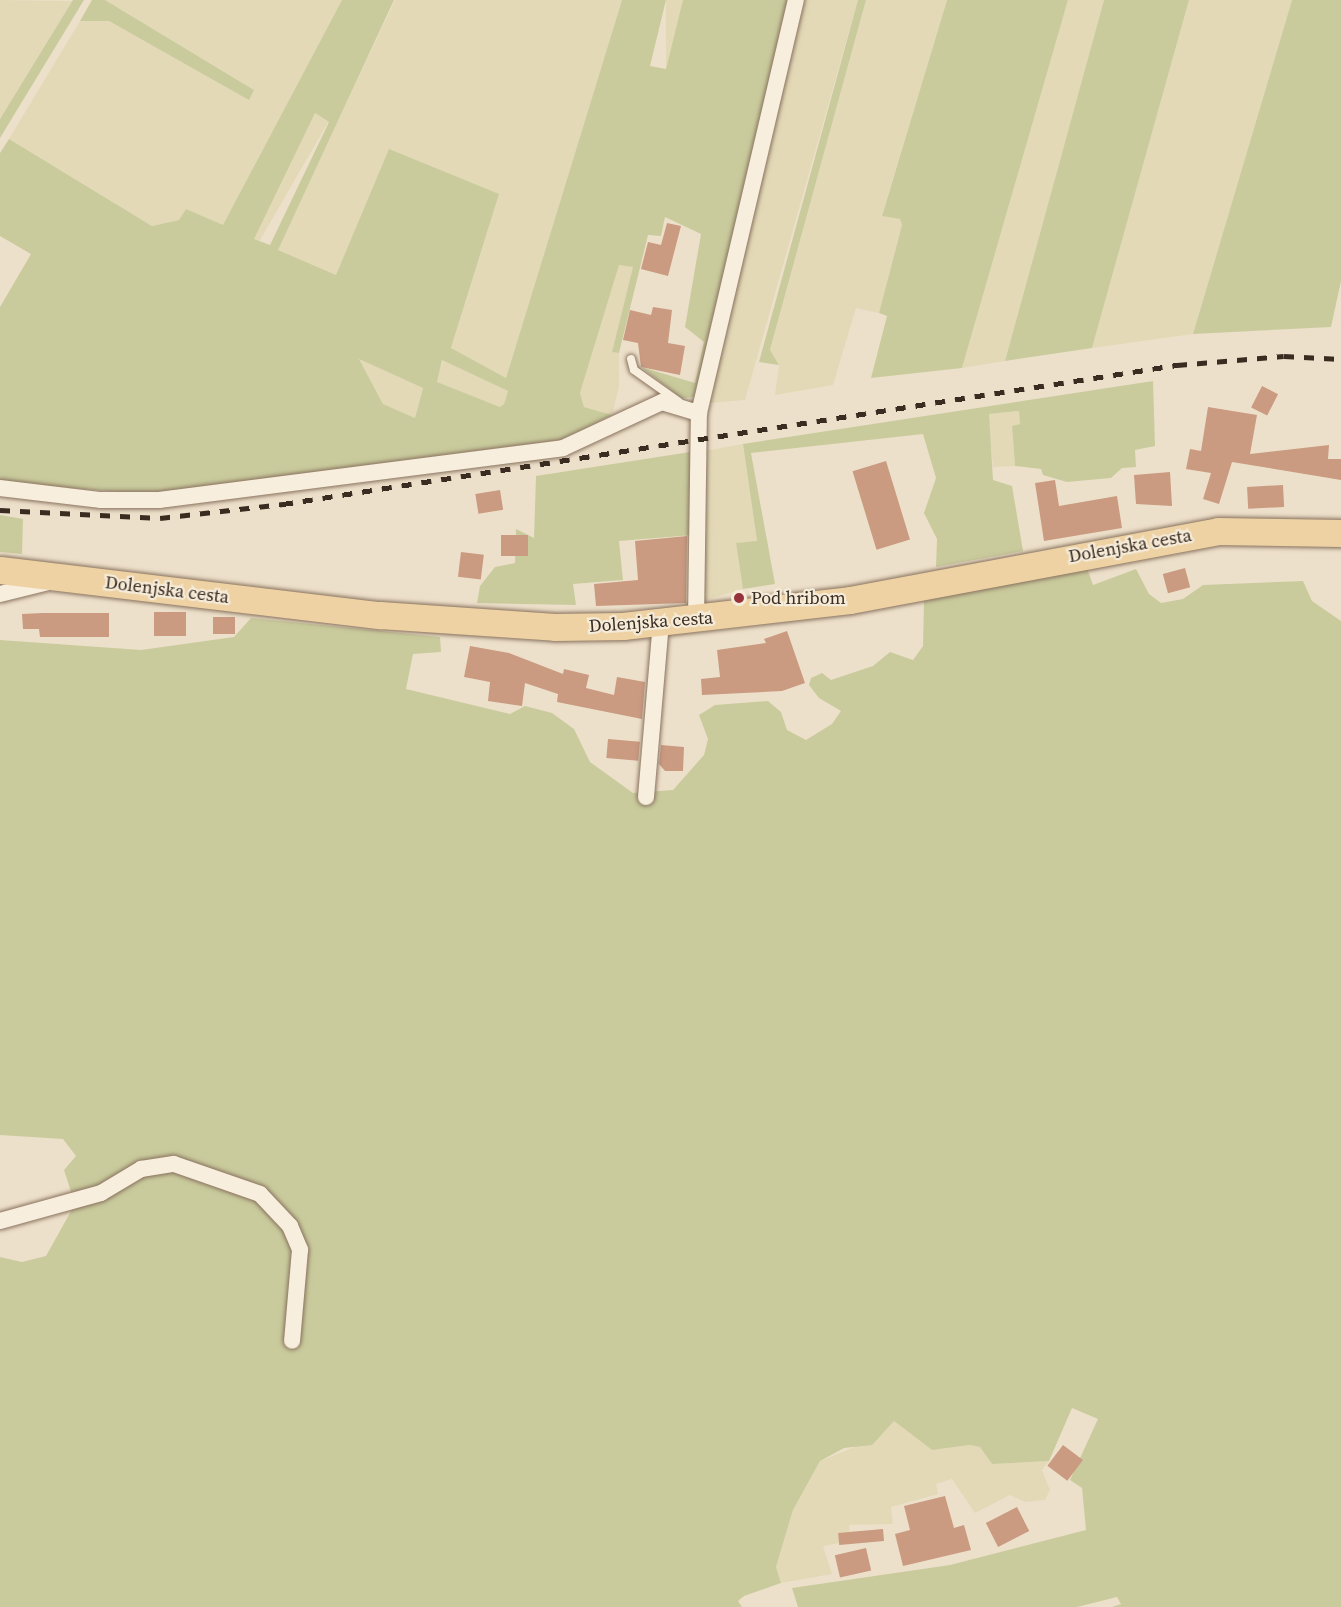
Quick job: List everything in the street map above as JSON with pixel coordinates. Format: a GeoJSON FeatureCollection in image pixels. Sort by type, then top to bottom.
{"type":"FeatureCollection","features":[{"type":"Feature","properties":{"kind":"main road","name":"Dolenjska cesta"},"geometry":{"type":"LineString","coordinates":[[0,570],[460,622],[555,627],[696,621],[850,600],[1218,531],[1341,533]]}},
{"type":"Feature","properties":{"kind":"street"},"geometry":{"type":"LineString","coordinates":[[696,621],[699,413],[796,0]]}},
{"type":"Feature","properties":{"kind":"street"},"geometry":{"type":"LineString","coordinates":[[0,488],[101,500],[181,497],[563,448],[641,407],[662,402],[681,405],[699,413]]}},
{"type":"Feature","properties":{"kind":"street","name":"Dolenjska cesta"},"geometry":{"type":"LineString","coordinates":[[0,594],[63,577]]}},
{"type":"Feature","properties":{"kind":"street"},"geometry":{"type":"LineString","coordinates":[[646,797],[661,623]]}},
{"type":"Feature","properties":{"kind":"street"},"geometry":{"type":"LineString","coordinates":[[0,1221],[101,1192],[141,1169],[174,1164],[260,1194],[290,1226],[300,1250],[292,1341]]}},
{"type":"Feature","properties":{"kind":"lane"},"geometry":{"type":"LineString","coordinates":[[631,359],[634,370],[681,405]]}},
{"type":"Feature","properties":{"kind":"shaded area"},"geometry":{"type":"Polygon","coordinates":[[[0,0],[74,1],[0,119],[0,0]]]}},
{"type":"Feature","properties":{"kind":"shaded area"},"geometry":{"type":"Polygon","coordinates":[[[105,0],[342,0],[223,226],[186,209],[179,220],[152,226],[9,139],[80,21],[109,21],[249,99],[254,90],[105,0]]]}},
{"type":"Feature","properties":{"kind":"shaded area"},"geometry":{"type":"Polygon","coordinates":[[[395,0],[622,0],[506,378],[451,349],[499,194],[336,275],[277,250],[395,0]]]}},
{"type":"Feature","properties":{"kind":"shaded area"},"geometry":{"type":"Polygon","coordinates":[[[666,0],[683,0],[683,68],[666,68],[666,0]]]}},
{"type":"Feature","properties":{"kind":"shaded area"},"geometry":{"type":"Polygon","coordinates":[[[799,0],[858,0],[745,400],[711,403],[706,398],[799,0]]]}},
{"type":"Feature","properties":{"kind":"shaded area"},"geometry":{"type":"Polygon","coordinates":[[[866,0],[947,0],[882,215],[900,219],[902,225],[879,313],[856,308],[833,385],[775,395],[779,365],[770,351],[866,0]]]}},
{"type":"Feature","properties":{"kind":"shaded area"},"geometry":{"type":"Polygon","coordinates":[[[1068,0],[1104,0],[1005,361],[962,368],[1068,0]]]}},
{"type":"Feature","properties":{"kind":"shaded area"},"geometry":{"type":"Polygon","coordinates":[[[1189,0],[1292,0],[1193,334],[1092,348],[1189,0]]]}},
{"type":"Feature","properties":{"kind":"shaded area"},"geometry":{"type":"Polygon","coordinates":[[[315,113],[329,121],[259,242],[245,234],[315,113]]]}},
{"type":"Feature","properties":{"kind":"shaded area"},"geometry":{"type":"Polygon","coordinates":[[[619,264],[633,267],[612,352],[619,353],[619,387],[612,415],[584,407],[580,393],[619,264]]]}},
{"type":"Feature","properties":{"kind":"shaded area"},"geometry":{"type":"Polygon","coordinates":[[[359,359],[423,388],[415,418],[383,404],[359,359]]]}},
{"type":"Feature","properties":{"kind":"shaded area"},"geometry":{"type":"Polygon","coordinates":[[[443,360],[508,391],[504,404],[500,407],[436,382],[443,360]]]}},
{"type":"Feature","properties":{"kind":"shaded area"},"geometry":{"type":"Polygon","coordinates":[[[1019,411],[1020,424],[1012,427],[1015,466],[993,467],[988,414],[1019,411]]]}},
{"type":"Feature","properties":{"kind":"shaded area"},"geometry":{"type":"Polygon","coordinates":[[[743,444],[757,542],[736,543],[743,589],[705,600],[699,593],[699,452],[743,444]]]}},
{"type":"Feature","properties":{"kind":"shaded area"},"geometry":{"type":"Polygon","coordinates":[[[894,1421],[932,1450],[970,1445],[980,1447],[992,1464],[1049,1461],[1042,1470],[1050,1490],[1045,1500],[1025,1502],[1010,1495],[975,1513],[952,1479],[936,1484],[938,1494],[891,1507],[893,1524],[849,1525],[850,1541],[823,1546],[832,1574],[781,1583],[776,1567],[793,1510],[820,1461],[862,1444],[894,1421]]]}},
{"type":"Feature","properties":{"kind":"green space"},"geometry":{"type":"Polygon","coordinates":[[[73,0],[84,0],[0,138],[0,119],[73,0]]]}},
{"type":"Feature","properties":{"kind":"green space"},"geometry":{"type":"Polygon","coordinates":[[[92,0],[105,0],[254,90],[249,100],[109,21],[80,21],[92,0]]]}},
{"type":"Feature","properties":{"kind":"green space"},"geometry":{"type":"Polygon","coordinates":[[[342,0],[394,0],[278,250],[336,275],[389,149],[499,194],[451,348],[506,378],[622,0],[666,0],[650,66],[666,69],[683,0],[791,0],[696,397],[681,398],[641,367],[695,383],[704,342],[685,327],[701,234],[665,217],[661,236],[648,235],[619,353],[612,352],[633,267],[619,265],[580,393],[584,407],[612,415],[561,440],[144,494],[0,482],[0,307],[31,254],[0,236],[0,153],[9,139],[152,226],[179,220],[186,209],[223,225],[342,0]],[[315,113],[254,239],[270,245],[329,122],[315,113]],[[359,359],[383,404],[415,418],[423,388],[359,359]],[[442,360],[437,382],[500,407],[504,404],[508,391],[442,360]]]}},
{"type":"Feature","properties":{"kind":"green space"},"geometry":{"type":"Polygon","coordinates":[[[858,0],[866,0],[770,350],[779,365],[759,362],[858,0]]]}},
{"type":"Feature","properties":{"kind":"green space"},"geometry":{"type":"Polygon","coordinates":[[[947,0],[1068,0],[962,368],[871,378],[887,316],[879,313],[902,225],[900,219],[882,216],[947,0]]]}},
{"type":"Feature","properties":{"kind":"green space"},"geometry":{"type":"Polygon","coordinates":[[[1104,0],[1189,0],[1092,348],[1005,361],[1104,0]]]}},
{"type":"Feature","properties":{"kind":"green space"},"geometry":{"type":"Polygon","coordinates":[[[1292,0],[1341,0],[1341,281],[1331,327],[1193,334],[1292,0]]]}},
{"type":"Feature","properties":{"kind":"green space"},"geometry":{"type":"Polygon","coordinates":[[[1153,381],[1155,446],[1135,450],[1136,467],[1122,468],[1111,478],[1067,482],[1043,475],[1041,469],[1015,466],[1012,426],[1020,424],[1019,411],[989,414],[993,480],[1012,486],[1023,551],[936,567],[937,539],[924,513],[936,478],[923,434],[751,453],[775,584],[743,589],[736,543],[757,541],[743,444],[1153,381]]]}},
{"type":"Feature","properties":{"kind":"green space"},"geometry":{"type":"Polygon","coordinates":[[[690,452],[693,535],[619,541],[623,580],[573,584],[576,605],[477,603],[480,586],[495,567],[515,563],[516,529],[534,538],[536,476],[690,452]]]}},
{"type":"Feature","properties":{"kind":"green space"},"geometry":{"type":"Polygon","coordinates":[[[0,515],[23,519],[22,554],[0,552],[0,515]]]}},
{"type":"Feature","properties":{"kind":"green space"},"geometry":{"type":"Polygon","coordinates":[[[1087,568],[1093,585],[1136,569],[1149,594],[1161,603],[1183,599],[1203,585],[1303,581],[1312,601],[1341,621],[1341,1607],[1112,1607],[1121,1604],[1117,1597],[1077,1607],[798,1607],[792,1588],[950,1565],[1086,1530],[1082,1488],[1070,1480],[1098,1419],[1072,1408],[1049,1461],[992,1464],[980,1447],[970,1445],[932,1450],[894,1421],[872,1445],[844,1448],[820,1461],[793,1510],[776,1567],[781,1583],[744,1596],[738,1601],[742,1607],[0,1607],[0,1257],[22,1262],[46,1256],[75,1204],[64,1170],[76,1156],[63,1139],[0,1135],[0,640],[141,650],[234,637],[251,618],[440,637],[441,652],[413,654],[406,689],[510,714],[525,706],[552,713],[574,729],[590,762],[633,793],[673,790],[704,755],[708,739],[699,715],[715,705],[768,701],[781,712],[787,730],[806,740],[832,724],[841,711],[819,698],[809,685],[811,678],[822,673],[831,680],[873,666],[890,652],[913,660],[923,646],[924,601],[1087,568]]]}},
{"type":"Feature","properties":{"kind":"building"},"geometry":{"type":"Polygon","coordinates":[[[667,223],[681,226],[668,276],[641,269],[648,242],[661,245],[667,223]]]}},
{"type":"Feature","properties":{"kind":"building"},"geometry":{"type":"Polygon","coordinates":[[[653,307],[672,310],[668,343],[685,346],[680,375],[641,367],[638,343],[623,340],[630,310],[651,315],[653,307]]]}},
{"type":"Feature","properties":{"kind":"building"},"geometry":{"type":"Polygon","coordinates":[[[1262,386],[1278,394],[1267,416],[1251,407],[1262,386]]]}},
{"type":"Feature","properties":{"kind":"building"},"geometry":{"type":"Polygon","coordinates":[[[1208,407],[1257,415],[1250,454],[1329,445],[1328,459],[1341,459],[1341,480],[1232,462],[1219,504],[1203,499],[1211,473],[1186,469],[1190,449],[1201,451],[1208,407]]]}},
{"type":"Feature","properties":{"kind":"building"},"geometry":{"type":"Polygon","coordinates":[[[886,461],[910,539],[877,550],[853,471],[886,461]]]}},
{"type":"Feature","properties":{"kind":"building"},"geometry":{"type":"Polygon","coordinates":[[[1170,472],[1172,506],[1136,504],[1134,475],[1170,472]]]}},
{"type":"Feature","properties":{"kind":"building"},"geometry":{"type":"Polygon","coordinates":[[[1055,480],[1059,506],[1117,496],[1122,528],[1044,541],[1035,483],[1055,480]]]}},
{"type":"Feature","properties":{"kind":"building"},"geometry":{"type":"Polygon","coordinates":[[[1283,485],[1284,507],[1248,509],[1247,487],[1283,485]]]}},
{"type":"Feature","properties":{"kind":"building"},"geometry":{"type":"Polygon","coordinates":[[[500,490],[503,510],[478,514],[475,494],[500,490]]]}},
{"type":"Feature","properties":{"kind":"building"},"geometry":{"type":"Polygon","coordinates":[[[501,535],[528,535],[528,556],[501,556],[501,535]]]}},
{"type":"Feature","properties":{"kind":"building"},"geometry":{"type":"Polygon","coordinates":[[[687,536],[686,603],[596,606],[594,584],[638,580],[635,541],[687,536]]]}},
{"type":"Feature","properties":{"kind":"building"},"geometry":{"type":"Polygon","coordinates":[[[461,552],[484,555],[481,580],[458,577],[461,552]]]}},
{"type":"Feature","properties":{"kind":"building"},"geometry":{"type":"Polygon","coordinates":[[[1185,568],[1190,587],[1168,593],[1163,574],[1185,568]]]}},
{"type":"Feature","properties":{"kind":"building"},"geometry":{"type":"Polygon","coordinates":[[[154,612],[186,612],[186,636],[154,636],[154,612]]]}},
{"type":"Feature","properties":{"kind":"building"},"geometry":{"type":"Polygon","coordinates":[[[109,613],[109,637],[40,637],[39,629],[23,629],[22,614],[109,613]]]}},
{"type":"Feature","properties":{"kind":"building"},"geometry":{"type":"Polygon","coordinates":[[[213,617],[235,617],[235,634],[213,634],[213,617]]]}},
{"type":"Feature","properties":{"kind":"building"},"geometry":{"type":"Polygon","coordinates":[[[787,631],[805,683],[782,691],[702,695],[701,679],[720,677],[717,650],[766,643],[764,639],[787,631]]]}},
{"type":"Feature","properties":{"kind":"building"},"geometry":{"type":"Polygon","coordinates":[[[470,646],[509,653],[563,674],[564,669],[589,675],[586,688],[614,695],[617,677],[645,682],[642,719],[557,702],[558,694],[525,683],[522,706],[488,701],[490,682],[464,677],[470,646]]]}},
{"type":"Feature","properties":{"kind":"building"},"geometry":{"type":"Polygon","coordinates":[[[608,739],[640,742],[638,761],[606,758],[608,739]]]}},
{"type":"Feature","properties":{"kind":"building"},"geometry":{"type":"Polygon","coordinates":[[[661,745],[684,747],[683,771],[665,771],[659,764],[661,745]]]}},
{"type":"Feature","properties":{"kind":"building"},"geometry":{"type":"Polygon","coordinates":[[[1063,1445],[1083,1460],[1067,1481],[1047,1466],[1063,1445]]]}},
{"type":"Feature","properties":{"kind":"building"},"geometry":{"type":"Polygon","coordinates":[[[945,1496],[954,1528],[964,1525],[971,1550],[903,1566],[895,1534],[910,1530],[904,1506],[945,1496]]]}},
{"type":"Feature","properties":{"kind":"building"},"geometry":{"type":"Polygon","coordinates":[[[1017,1507],[1029,1531],[998,1547],[986,1523],[1017,1507]]]}},
{"type":"Feature","properties":{"kind":"building"},"geometry":{"type":"Polygon","coordinates":[[[883,1529],[884,1541],[839,1545],[838,1533],[883,1529]]]}},
{"type":"Feature","properties":{"kind":"building"},"geometry":{"type":"Polygon","coordinates":[[[866,1548],[871,1570],[840,1578],[835,1555],[866,1548]]]}},
{"type":"Feature","properties":{"kind":"railway"},"geometry":{"type":"LineString","coordinates":[[0,510],[160,518],[283,504],[1177,365],[1284,356],[1341,359]]}},
{"type":"Feature","properties":{"kind":"place","name":"Pod hribom"},"geometry":{"type":"Point","coordinates":[739,598]}}]}
